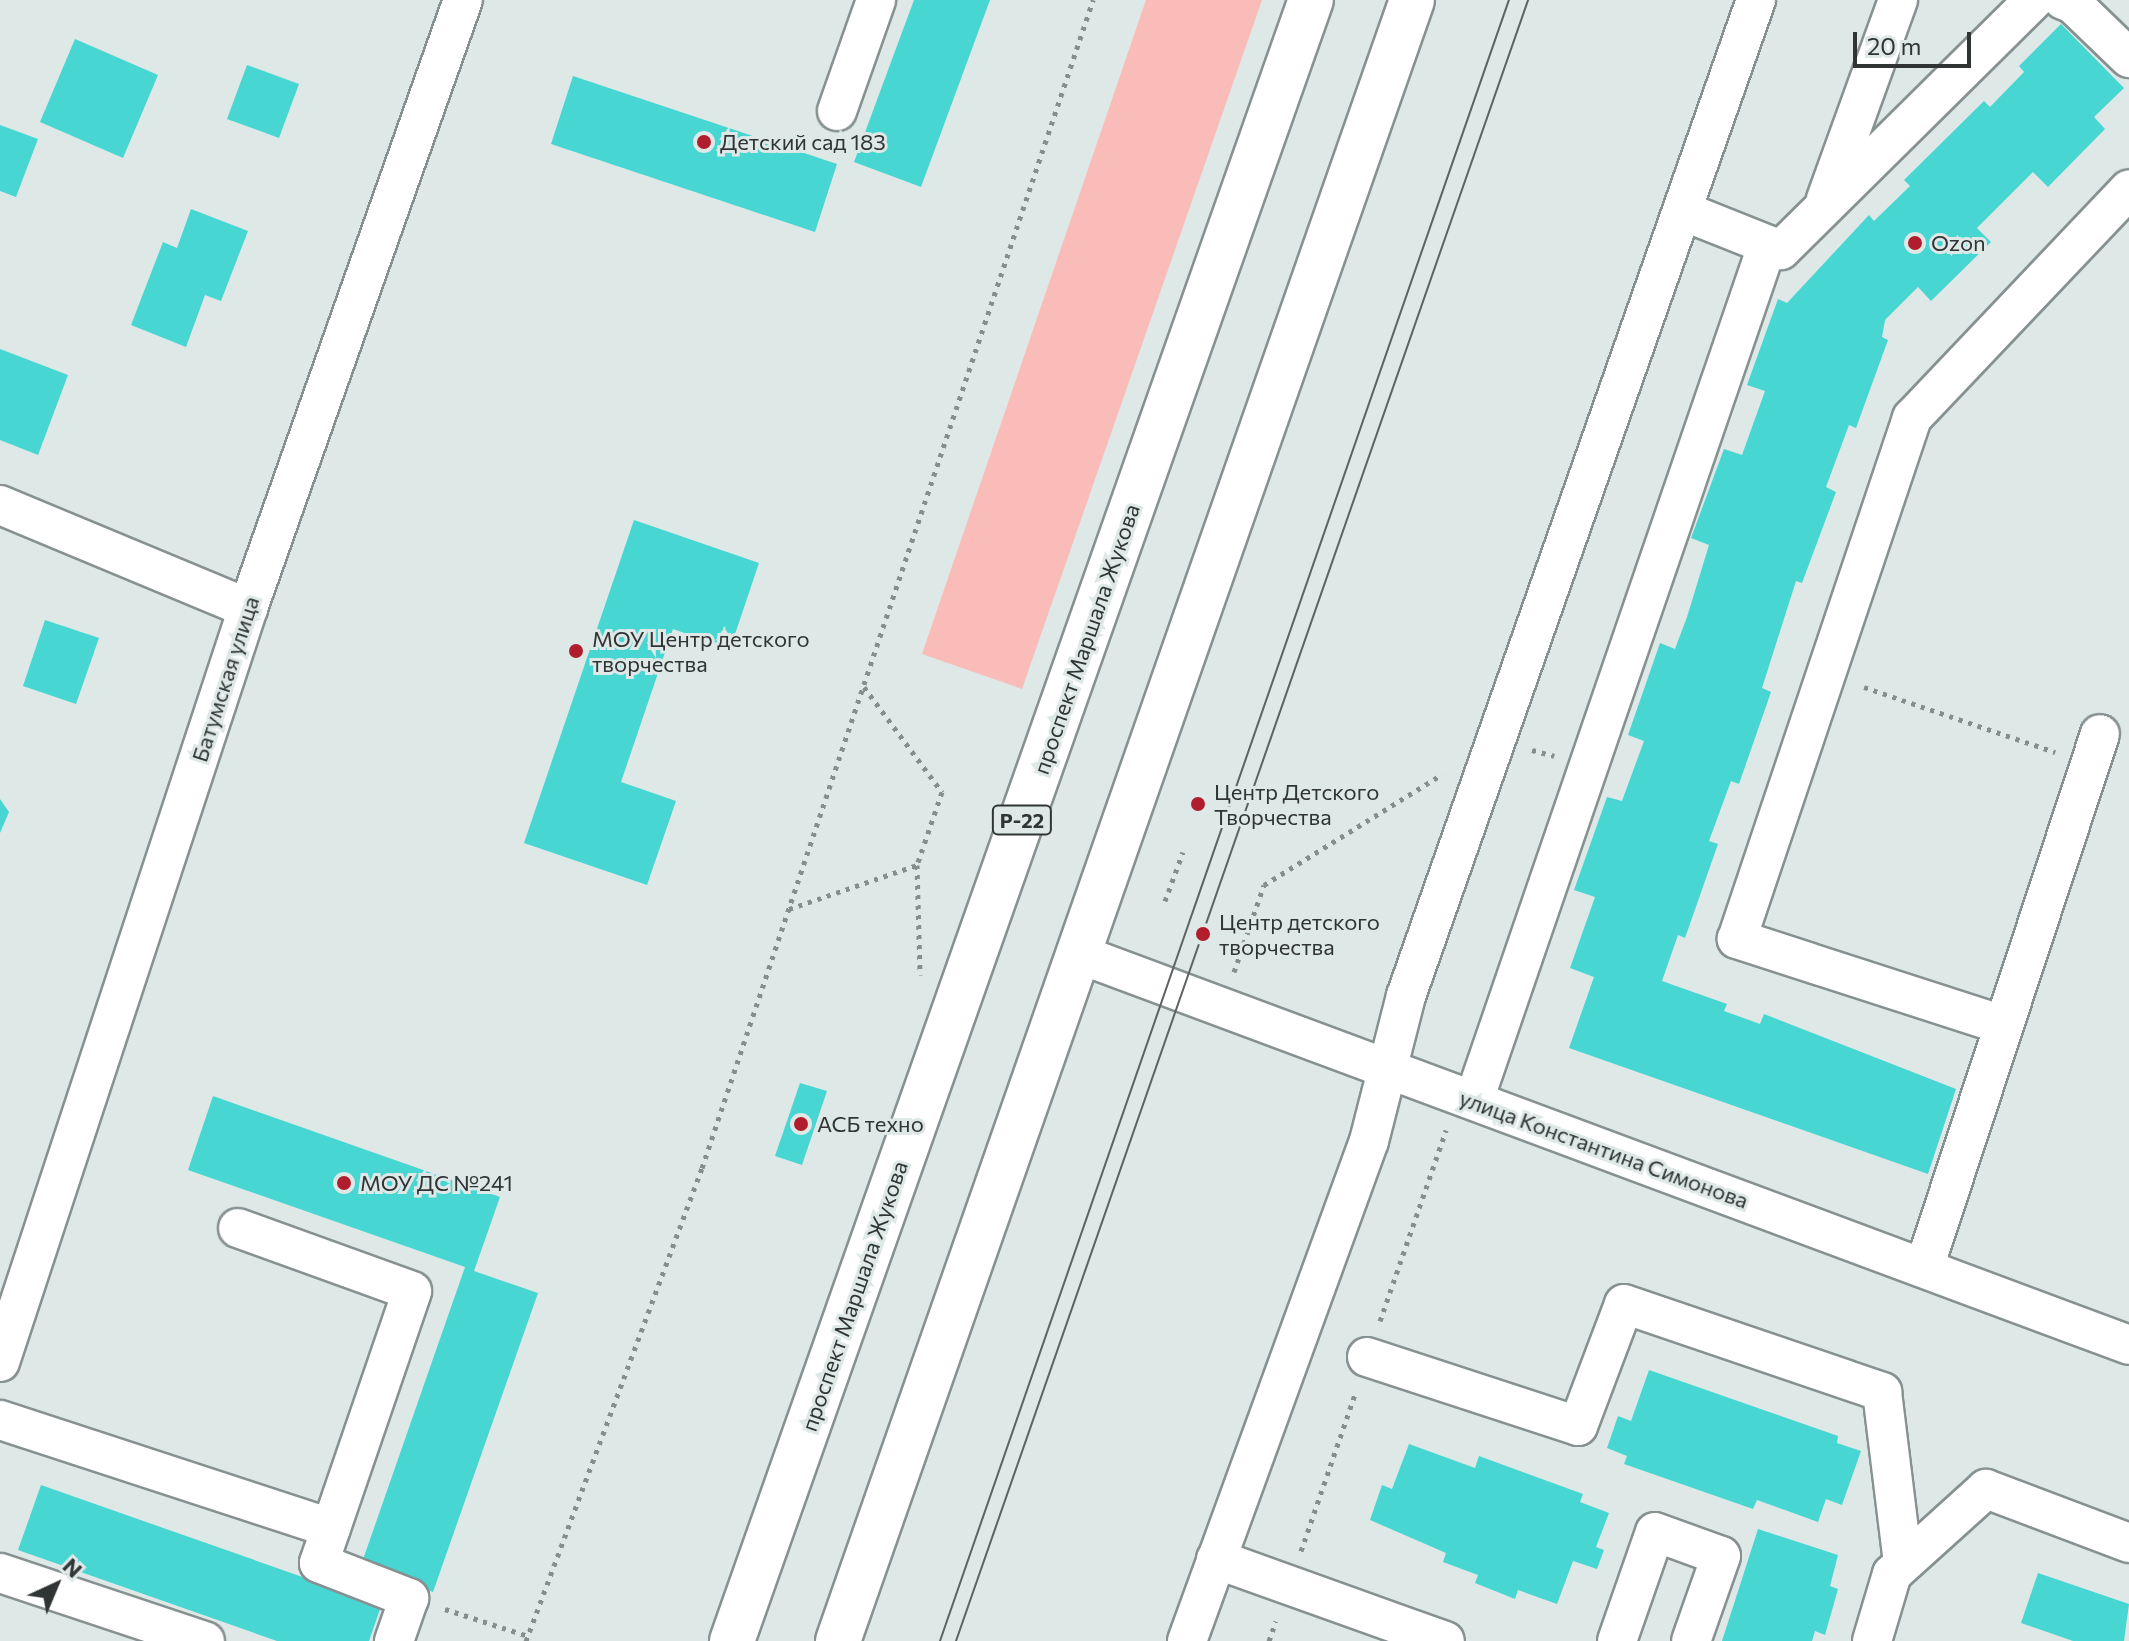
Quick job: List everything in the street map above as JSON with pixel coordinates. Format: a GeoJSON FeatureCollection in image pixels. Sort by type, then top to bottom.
{"type":"FeatureCollection","features":[{"type":"Feature","properties":{"kind":"highway","name":"проспект Маршала Жукова"},"geometry":{"type":"LineString","coordinates":[[732,1641],[1311,0]]}},
{"type":"Feature","properties":{"kind":"highway"},"geometry":{"type":"LineString","coordinates":[[838,1641],[1412,0]]}},
{"type":"Feature","properties":{"kind":"street","name":"Батумская улица"},"geometry":{"type":"LineString","coordinates":[[0,1362],[248,608],[463,0]]}},
{"type":"Feature","properties":{"kind":"street"},"geometry":{"type":"LineString","coordinates":[[837,111],[876,0]]}},
{"type":"Feature","properties":{"kind":"street"},"geometry":{"type":"LineString","coordinates":[[1187,1641],[1369,1141],[1406,996],[1756,0]]}},
{"type":"Feature","properties":{"kind":"street"},"geometry":{"type":"LineString","coordinates":[[1822,209],[1898,0]]}},
{"type":"Feature","properties":{"kind":"street"},"geometry":{"type":"LineString","coordinates":[[1683,211],[1781,250],[2034,0]]}},
{"type":"Feature","properties":{"kind":"street"},"geometry":{"type":"LineString","coordinates":[[2063,0],[2073,4],[2129,58]]}},
{"type":"Feature","properties":{"kind":"street"},"geometry":{"type":"LineString","coordinates":[[2003,1025],[1737,939],[1912,418],[2129,189]]}},
{"type":"Feature","properties":{"kind":"street"},"geometry":{"type":"LineString","coordinates":[[1474,1100],[1764,255]]}},
{"type":"Feature","properties":{"kind":"street"},"geometry":{"type":"LineString","coordinates":[[0,505],[248,608]]}},
{"type":"Feature","properties":{"kind":"street"},"geometry":{"type":"LineString","coordinates":[[1924,1268],[2095,749]]}},
{"type":"Feature","properties":{"kind":"street","name":"улица Константина Симонова"},"geometry":{"type":"LineString","coordinates":[[1079,954],[2129,1345]]}},
{"type":"Feature","properties":{"kind":"street"},"geometry":{"type":"LineString","coordinates":[[238,1228],[412,1291],[319,1563],[409,1598],[394,1641]]}},
{"type":"Feature","properties":{"kind":"street"},"geometry":{"type":"LineString","coordinates":[[1367,1357],[1578,1426],[1624,1304],[1882,1392],[1903,1563]]}},
{"type":"Feature","properties":{"kind":"street"},"geometry":{"type":"LineString","coordinates":[[0,1420],[331,1528]]}},
{"type":"Feature","properties":{"kind":"street"},"geometry":{"type":"LineString","coordinates":[[1872,1641],[1892,1574],[1986,1489],[2129,1543]]}},
{"type":"Feature","properties":{"kind":"street"},"geometry":{"type":"LineString","coordinates":[[1617,1641],[1655,1532],[1721,1556],[1691,1641]]}},
{"type":"Feature","properties":{"kind":"street"},"geometry":{"type":"LineString","coordinates":[[1216,1559],[1445,1641]]}},
{"type":"Feature","properties":{"kind":"street"},"geometry":{"type":"LineString","coordinates":[[0,1573],[205,1641]]}},
{"type":"Feature","properties":{"kind":"path"},"geometry":{"type":"LineString","coordinates":[[409,1598],[527,1638],[702,1168],[1093,0]]}},
{"type":"Feature","properties":{"kind":"path"},"geometry":{"type":"LineString","coordinates":[[1826,674],[2095,749]]}},
{"type":"Feature","properties":{"kind":"path"},"geometry":{"type":"LineString","coordinates":[[864,686],[942,792],[917,865],[920,983]]}},
{"type":"Feature","properties":{"kind":"path"},"geometry":{"type":"LineString","coordinates":[[1233,974],[1264,885],[1497,739],[1589,767]]}},
{"type":"Feature","properties":{"kind":"path"},"geometry":{"type":"LineString","coordinates":[[1165,901],[1183,852]]}},
{"type":"Feature","properties":{"kind":"path"},"geometry":{"type":"LineString","coordinates":[[789,910],[917,865]]}},
{"type":"Feature","properties":{"kind":"shaded area"},"geometry":{"type":"Polygon","coordinates":[[[1146,0],[1262,0],[1022,689],[922,654],[1146,0]]]}},
{"type":"Feature","properties":{"kind":"building"},"geometry":{"type":"Polygon","coordinates":[[[914,0],[990,0],[921,187],[854,162],[914,0]]]}},
{"type":"Feature","properties":{"kind":"building"},"geometry":{"type":"Polygon","coordinates":[[[2061,24],[2124,88],[2094,117],[2105,129],[2048,187],[2033,172],[1977,228],[1991,242],[1931,301],[1918,287],[1885,320],[1882,337],[1888,340],[1856,428],[1849,425],[1826,487],[1836,492],[1802,583],[1796,581],[1762,688],[1771,692],[1739,784],[1731,781],[1709,841],[1718,844],[1685,938],[1678,935],[1662,981],[1727,1004],[1724,1011],[1760,1024],[1764,1014],[1956,1089],[1928,1174],[1569,1048],[1594,977],[1570,968],[1595,897],[1574,890],[1607,797],[1622,801],[1644,741],[1628,735],[1660,643],[1675,649],[1687,617],[1709,545],[1691,538],[1724,449],[1742,455],[1765,391],[1747,385],[1778,299],[1787,303],[1869,215],[1874,221],[1910,186],[1904,180],[1984,101],[1990,107],[2024,72],[2019,66],[2061,24]]]}},
{"type":"Feature","properties":{"kind":"building"},"geometry":{"type":"Polygon","coordinates":[[[75,39],[158,75],[123,158],[40,122],[75,39]]]}},
{"type":"Feature","properties":{"kind":"building"},"geometry":{"type":"Polygon","coordinates":[[[247,65],[299,84],[279,138],[227,119],[247,65]]]}},
{"type":"Feature","properties":{"kind":"building"},"geometry":{"type":"Polygon","coordinates":[[[573,76],[837,164],[815,232],[551,144],[573,76]]]}},
{"type":"Feature","properties":{"kind":"building"},"geometry":{"type":"Polygon","coordinates":[[[0,125],[38,139],[16,197],[0,191],[0,125]]]}},
{"type":"Feature","properties":{"kind":"building"},"geometry":{"type":"Polygon","coordinates":[[[191,209],[248,231],[221,301],[205,295],[186,347],[131,325],[163,242],[177,248],[191,209]]]}},
{"type":"Feature","properties":{"kind":"building"},"geometry":{"type":"Polygon","coordinates":[[[0,349],[68,375],[38,455],[0,440],[0,349]]]}},
{"type":"Feature","properties":{"kind":"building"},"geometry":{"type":"Polygon","coordinates":[[[634,520],[759,563],[730,649],[673,629],[621,782],[676,801],[647,885],[524,843],[634,520]]]}},
{"type":"Feature","properties":{"kind":"building"},"geometry":{"type":"Polygon","coordinates":[[[45,620],[99,638],[76,704],[23,686],[45,620]]]}},
{"type":"Feature","properties":{"kind":"building"},"geometry":{"type":"Polygon","coordinates":[[[0,799],[9,812],[0,833],[0,799]]]}},
{"type":"Feature","properties":{"kind":"building","name":"АСБ техно"},"geometry":{"type":"Polygon","coordinates":[[[800,1083],[827,1091],[802,1165],[775,1156],[800,1083]]]}},
{"type":"Feature","properties":{"kind":"building"},"geometry":{"type":"Polygon","coordinates":[[[213,1096],[500,1197],[474,1271],[538,1293],[433,1592],[391,1577],[369,1641],[277,1641],[18,1550],[41,1485],[351,1594],[465,1267],[188,1170],[213,1096]]]}},
{"type":"Feature","properties":{"kind":"building"},"geometry":{"type":"Polygon","coordinates":[[[1649,1370],[1838,1436],[1837,1443],[1861,1451],[1842,1505],[1826,1499],[1818,1522],[1757,1500],[1753,1509],[1624,1464],[1627,1456],[1607,1448],[1618,1416],[1631,1421],[1649,1370]]]}},
{"type":"Feature","properties":{"kind":"building"},"geometry":{"type":"Polygon","coordinates":[[[1409,1444],[1475,1468],[1479,1456],[1583,1494],[1580,1502],[1609,1513],[1596,1547],[1604,1550],[1597,1569],[1573,1561],[1557,1604],[1518,1590],[1515,1599],[1475,1583],[1478,1575],[1443,1562],[1446,1553],[1370,1520],[1382,1485],[1392,1489],[1409,1444]]]}},
{"type":"Feature","properties":{"kind":"building"},"geometry":{"type":"Polygon","coordinates":[[[1758,1529],[1838,1555],[1830,1586],[1838,1589],[1825,1635],[1815,1631],[1812,1641],[1722,1641],[1758,1529]]]}},
{"type":"Feature","properties":{"kind":"building"},"geometry":{"type":"Polygon","coordinates":[[[2038,1573],[2129,1604],[2124,1641],[2073,1641],[2021,1623],[2038,1573]]]}},
{"type":"Feature","properties":{"kind":"tram line"},"geometry":{"type":"LineString","coordinates":[[940,1641],[1509,0]]}},
{"type":"Feature","properties":{"kind":"tram line"},"geometry":{"type":"LineString","coordinates":[[956,1641],[1528,0]]}},
{"type":"Feature","properties":{"kind":"place","name":"Детский сад 183"},"geometry":{"type":"Point","coordinates":[704,142]}},
{"type":"Feature","properties":{"kind":"place","name":"Ozon"},"geometry":{"type":"Point","coordinates":[1915,243]}},
{"type":"Feature","properties":{"kind":"place","name":"МОУ Центр детского творчества"},"geometry":{"type":"Point","coordinates":[576,651]}},
{"type":"Feature","properties":{"kind":"place","name":"Центр Детского Творчества"},"geometry":{"type":"Point","coordinates":[1198,804]}},
{"type":"Feature","properties":{"kind":"place","name":"Центр детского творчества"},"geometry":{"type":"Point","coordinates":[1203,934]}},
{"type":"Feature","properties":{"kind":"place","name":"АСБ техно"},"geometry":{"type":"Point","coordinates":[801,1124]}},
{"type":"Feature","properties":{"kind":"place","name":"МОУ ДС №241"},"geometry":{"type":"Point","coordinates":[344,1183]}}]}
